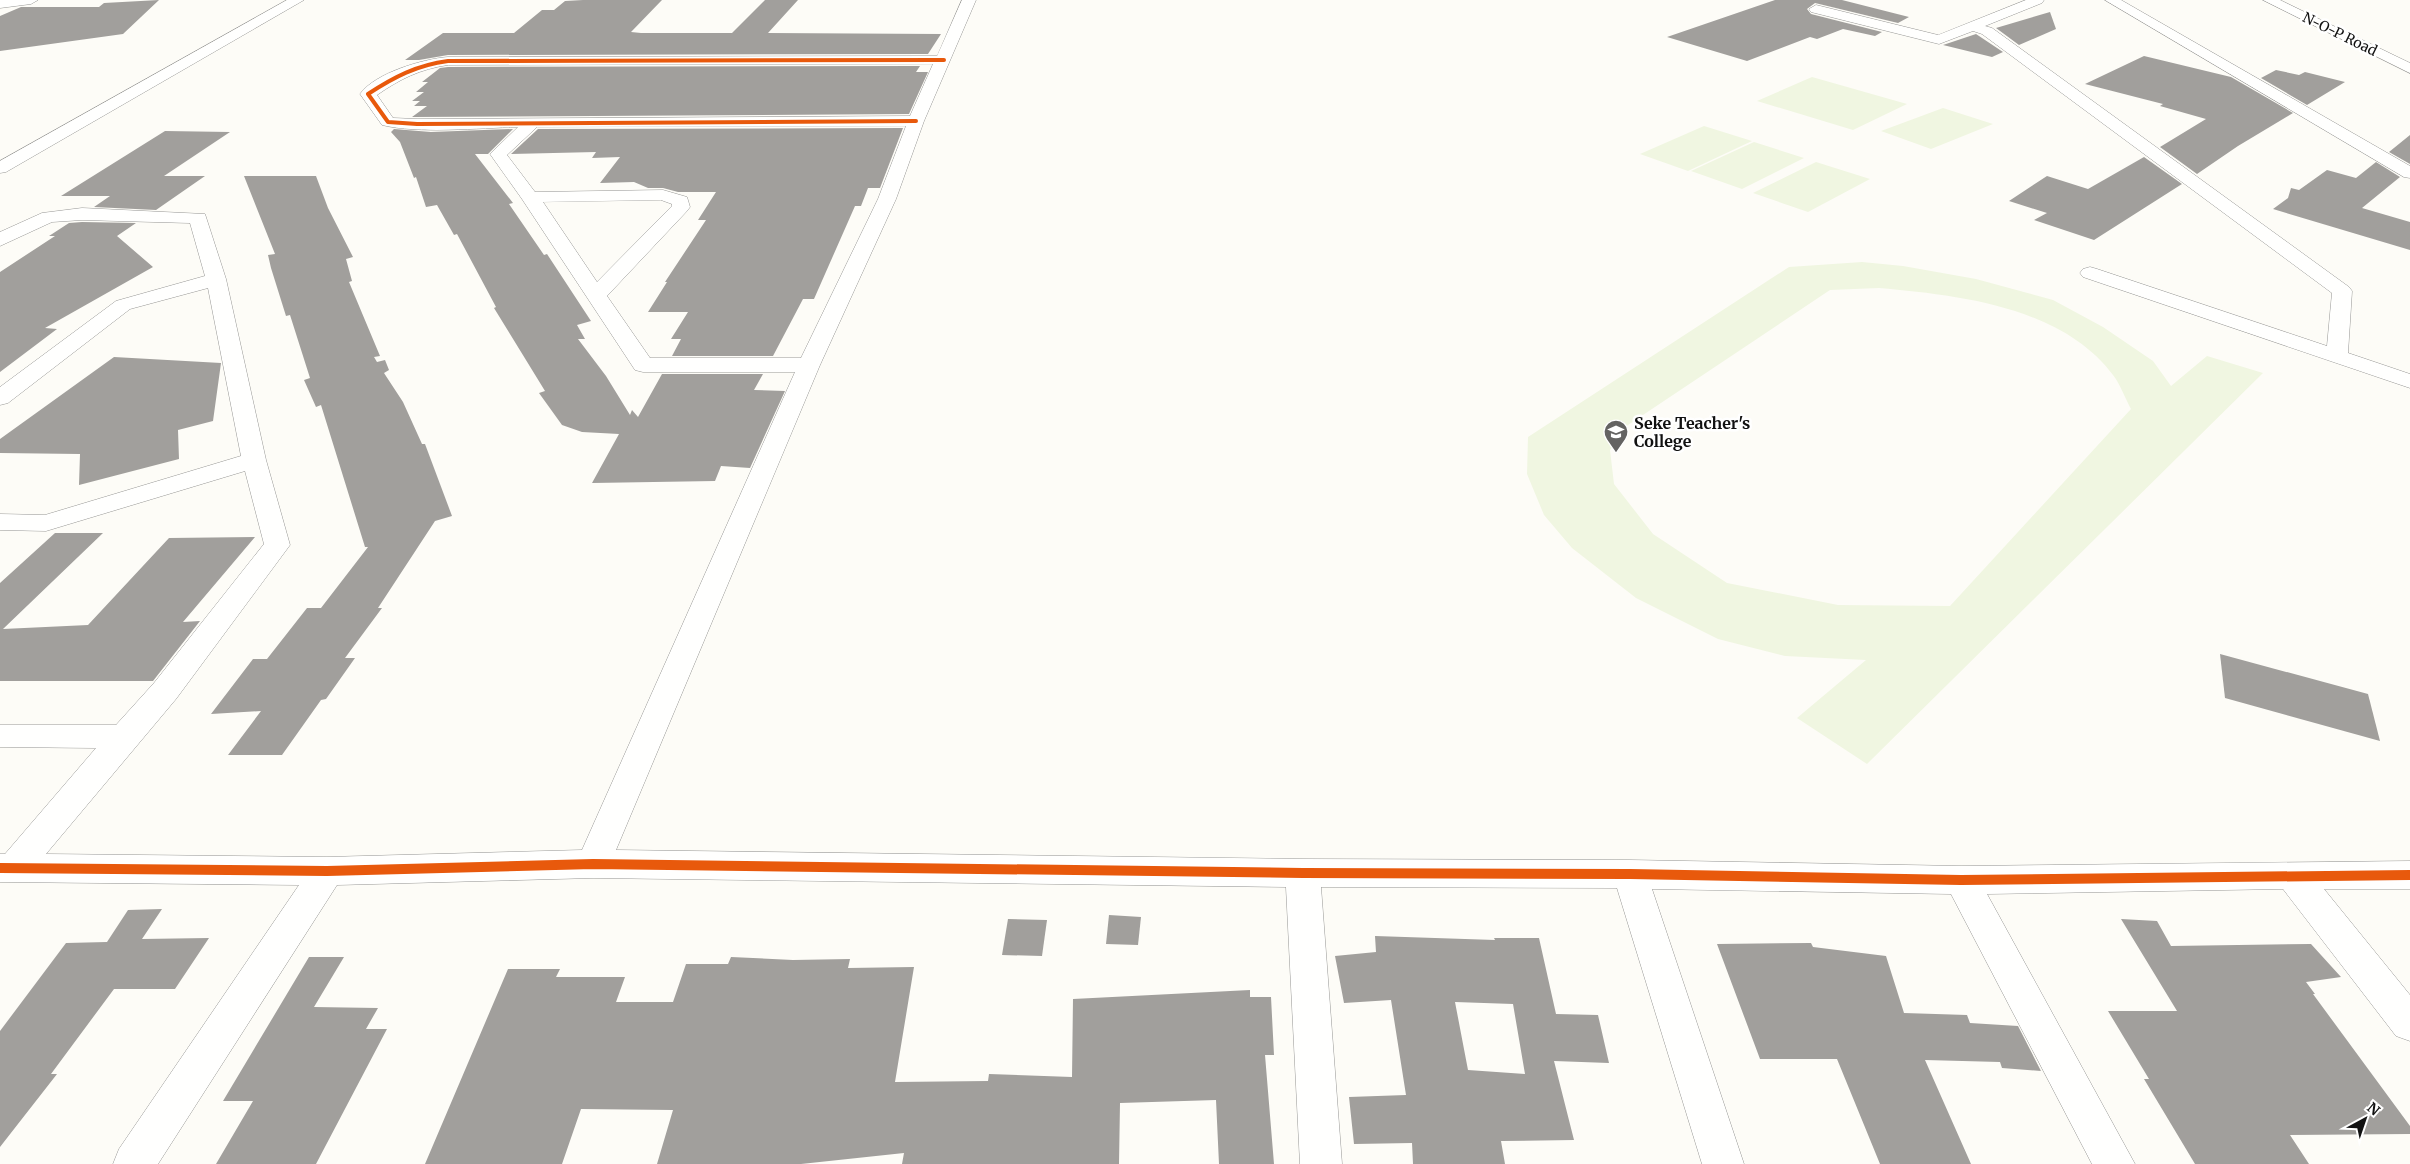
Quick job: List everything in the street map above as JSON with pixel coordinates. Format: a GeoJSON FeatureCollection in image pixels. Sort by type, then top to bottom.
{"type":"FeatureCollection","features":[{"type":"Feature","properties":{"kind":"street"},"geometry":{"type":"LineString","coordinates":[[0,4],[31,0]]}},
{"type":"Feature","properties":{"kind":"street"},"geometry":{"type":"LineString","coordinates":[[0,168],[297,0]]}},
{"type":"Feature","properties":{"kind":"street"},"geometry":{"type":"LineString","coordinates":[[593,864],[809,365],[887,199],[916,122],[970,0]]}},
{"type":"Feature","properties":{"kind":"street"},"geometry":{"type":"LineString","coordinates":[[1816,9],[1939,40],[2037,0]]}},
{"type":"Feature","properties":{"kind":"street"},"geometry":{"type":"LineString","coordinates":[[2112,0],[2410,173]]}},
{"type":"Feature","properties":{"kind":"street","name":"N-O-P Road"},"geometry":{"type":"LineString","coordinates":[[2270,0],[2410,69]]}},
{"type":"Feature","properties":{"kind":"street"},"geometry":{"type":"LineString","coordinates":[[1972,26],[1987,31],[2342,291],[2337,356]]}},
{"type":"Feature","properties":{"kind":"street"},"geometry":{"type":"LineString","coordinates":[[916,122],[532,122],[417,124],[388,122],[368,94],[406,69],[424,63],[448,61],[944,60]]}},
{"type":"Feature","properties":{"kind":"street"},"geometry":{"type":"LineString","coordinates":[[532,122],[498,154],[530,197],[643,365],[809,365]]}},
{"type":"Feature","properties":{"kind":"street"},"geometry":{"type":"LineString","coordinates":[[530,197],[663,196],[680,201],[681,207],[596,295]]}},
{"type":"Feature","properties":{"kind":"street"},"geometry":{"type":"LineString","coordinates":[[0,240],[13,232],[49,218],[82,214],[198,218],[216,279],[254,460],[277,545],[165,691],[7,868]]}},
{"type":"Feature","properties":{"kind":"street"},"geometry":{"type":"LineString","coordinates":[[2090,273],[2410,381]]}},
{"type":"Feature","properties":{"kind":"street"},"geometry":{"type":"LineString","coordinates":[[0,398],[123,304],[216,279]]}},
{"type":"Feature","properties":{"kind":"street"},"geometry":{"type":"LineString","coordinates":[[0,522],[46,522],[254,460]]}},
{"type":"Feature","properties":{"kind":"street"},"geometry":{"type":"LineString","coordinates":[[0,736],[124,736]]}},
{"type":"Feature","properties":{"kind":"street"},"geometry":{"type":"LineString","coordinates":[[7,868],[328,871],[593,864],[1303,873],[1630,874],[1961,880],[2292,874],[2410,875]]}},
{"type":"Feature","properties":{"kind":"street"},"geometry":{"type":"LineString","coordinates":[[134,1164],[328,871]]}},
{"type":"Feature","properties":{"kind":"street"},"geometry":{"type":"LineString","coordinates":[[1303,873],[1321,1164]]}},
{"type":"Feature","properties":{"kind":"street"},"geometry":{"type":"LineString","coordinates":[[1630,874],[1723,1164]]}},
{"type":"Feature","properties":{"kind":"street"},"geometry":{"type":"LineString","coordinates":[[2292,874],[2410,1024]]}},
{"type":"Feature","properties":{"kind":"street"},"geometry":{"type":"LineString","coordinates":[[1961,880],[2114,1164]]}},
{"type":"Feature","properties":{"kind":"green space"},"geometry":{"type":"Polygon","coordinates":[[[1812,77],[1907,104],[1853,130],[1757,101],[1812,77]]]}},
{"type":"Feature","properties":{"kind":"green space"},"geometry":{"type":"Polygon","coordinates":[[[1943,108],[1993,124],[1931,149],[1881,131],[1943,108]]]}},
{"type":"Feature","properties":{"kind":"green space"},"geometry":{"type":"Polygon","coordinates":[[[1704,126],[1752,141],[1688,171],[1640,154],[1704,126]]]}},
{"type":"Feature","properties":{"kind":"green space"},"geometry":{"type":"Polygon","coordinates":[[[1754,142],[1804,158],[1742,189],[1691,171],[1754,142]]]}},
{"type":"Feature","properties":{"kind":"green space"},"geometry":{"type":"Polygon","coordinates":[[[1816,162],[1870,179],[1808,212],[1753,193],[1816,162]]]}},
{"type":"Feature","properties":{"kind":"green space"},"geometry":{"type":"Polygon","coordinates":[[[1862,262],[1903,266],[1976,279],[2053,300],[2103,327],[2153,361],[2171,386],[2207,356],[2263,373],[1867,764],[1797,718],[1866,660],[1785,656],[1718,639],[1636,598],[1572,548],[1544,515],[1527,474],[1528,437],[1789,267],[1862,262]],[[1879,288],[1830,290],[1625,427],[1610,450],[1614,484],[1653,534],[1727,583],[1838,605],[1950,606],[2131,409],[2113,375],[2091,352],[2065,333],[2037,319],[2006,308],[1974,300],[1879,288]]]}},
{"type":"Feature","properties":{"kind":"building"},"geometry":{"type":"Polygon","coordinates":[[[159,0],[123,34],[0,51],[0,16],[21,7],[99,7],[104,3],[159,0]]]}},
{"type":"Feature","properties":{"kind":"building"},"geometry":{"type":"Polygon","coordinates":[[[662,0],[631,32],[641,33],[732,33],[765,0],[798,0],[768,33],[941,34],[928,54],[448,55],[419,60],[405,60],[443,33],[514,33],[542,10],[554,10],[565,1],[662,0]]]}},
{"type":"Feature","properties":{"kind":"building"},"geometry":{"type":"Polygon","coordinates":[[[1775,0],[1842,0],[1909,17],[1898,23],[1815,3],[1807,9],[1811,14],[1882,32],[1875,36],[1843,29],[1817,39],[1810,37],[1747,61],[1667,37],[1775,0]]]}},
{"type":"Feature","properties":{"kind":"building"},"geometry":{"type":"Polygon","coordinates":[[[2050,12],[2056,29],[2019,45],[1996,28],[2050,12]]]}},
{"type":"Feature","properties":{"kind":"building"},"geometry":{"type":"Polygon","coordinates":[[[1976,34],[2003,52],[1992,57],[1943,45],[1976,34]]]}},
{"type":"Feature","properties":{"kind":"building"},"geometry":{"type":"Polygon","coordinates":[[[2144,56],[2231,77],[2293,113],[2238,146],[2197,174],[2160,147],[2206,119],[2160,106],[2163,104],[2085,84],[2144,56]]]}},
{"type":"Feature","properties":{"kind":"building"},"geometry":{"type":"Polygon","coordinates":[[[920,66],[916,72],[928,72],[909,114],[412,117],[427,106],[414,106],[420,101],[412,101],[424,92],[416,92],[428,82],[422,82],[440,68],[448,67],[920,66]]]}},
{"type":"Feature","properties":{"kind":"building"},"geometry":{"type":"Polygon","coordinates":[[[2276,70],[2299,75],[2305,72],[2345,82],[2307,105],[2261,78],[2276,70]]]}},
{"type":"Feature","properties":{"kind":"building"},"geometry":{"type":"Polygon","coordinates":[[[903,128],[880,188],[868,188],[861,206],[855,206],[814,299],[803,299],[773,356],[672,356],[681,339],[671,339],[688,312],[648,312],[667,282],[665,282],[706,220],[698,220],[716,192],[678,192],[663,188],[648,188],[634,182],[600,183],[620,157],[592,158],[596,152],[511,154],[538,129],[903,128]]]}},
{"type":"Feature","properties":{"kind":"building"},"geometry":{"type":"Polygon","coordinates":[[[394,129],[431,132],[513,129],[488,154],[475,154],[513,203],[509,204],[544,255],[547,254],[591,321],[577,325],[585,339],[578,339],[606,376],[630,415],[632,410],[638,417],[662,374],[763,374],[754,390],[785,391],[750,468],[721,466],[715,481],[592,483],[619,434],[582,432],[562,425],[539,393],[545,391],[494,308],[496,307],[457,234],[454,235],[437,205],[426,207],[416,177],[414,178],[400,142],[391,132],[394,129]]]}},
{"type":"Feature","properties":{"kind":"building"},"geometry":{"type":"Polygon","coordinates":[[[165,131],[230,132],[164,176],[205,176],[156,210],[94,207],[110,196],[61,196],[165,131]]]}},
{"type":"Feature","properties":{"kind":"building"},"geometry":{"type":"Polygon","coordinates":[[[2410,135],[2410,164],[2389,152],[2410,135]]]}},
{"type":"Feature","properties":{"kind":"building"},"geometry":{"type":"Polygon","coordinates":[[[2144,157],[2182,184],[2094,240],[2034,220],[2047,213],[2009,201],[2047,176],[2088,189],[2144,157]]]}},
{"type":"Feature","properties":{"kind":"building"},"geometry":{"type":"Polygon","coordinates":[[[2376,162],[2400,177],[2362,208],[2410,222],[2410,250],[2273,209],[2288,198],[2291,188],[2299,190],[2327,170],[2356,178],[2376,162]]]}},
{"type":"Feature","properties":{"kind":"building"},"geometry":{"type":"Polygon","coordinates":[[[244,176],[316,176],[328,208],[353,257],[346,259],[352,281],[349,282],[380,356],[374,357],[377,362],[385,360],[389,370],[384,373],[403,402],[422,444],[425,444],[452,516],[435,521],[378,608],[382,608],[345,658],[355,658],[326,699],[321,700],[282,755],[228,755],[261,711],[211,714],[253,659],[267,659],[307,608],[321,608],[368,547],[365,547],[321,405],[316,407],[304,380],[310,378],[290,315],[286,316],[268,255],[275,254],[244,176]]]}},
{"type":"Feature","properties":{"kind":"building"},"geometry":{"type":"Polygon","coordinates":[[[69,223],[136,223],[117,236],[153,267],[45,328],[57,329],[0,372],[0,272],[55,236],[49,236],[69,223]]]}},
{"type":"Feature","properties":{"kind":"building"},"geometry":{"type":"Polygon","coordinates":[[[114,357],[221,363],[213,421],[178,430],[179,459],[79,485],[80,454],[0,453],[0,439],[114,357]]]}},
{"type":"Feature","properties":{"kind":"building"},"geometry":{"type":"Polygon","coordinates":[[[55,533],[103,533],[3,629],[88,625],[169,538],[255,537],[183,622],[200,621],[153,681],[0,681],[0,583],[55,533]]]}},
{"type":"Feature","properties":{"kind":"building"},"geometry":{"type":"Polygon","coordinates":[[[2220,654],[2368,694],[2380,741],[2225,698],[2220,654]]]}},
{"type":"Feature","properties":{"kind":"building"},"geometry":{"type":"Polygon","coordinates":[[[162,909],[142,939],[209,938],[175,989],[114,989],[51,1074],[57,1074],[0,1147],[0,1031],[66,943],[107,942],[128,910],[162,909]]]}},
{"type":"Feature","properties":{"kind":"building"},"geometry":{"type":"Polygon","coordinates":[[[1109,915],[1141,917],[1138,945],[1106,944],[1109,915]]]}},
{"type":"Feature","properties":{"kind":"building"},"geometry":{"type":"Polygon","coordinates":[[[1008,919],[1047,920],[1042,956],[1002,955],[1008,919]]]}},
{"type":"Feature","properties":{"kind":"building"},"geometry":{"type":"Polygon","coordinates":[[[2121,919],[2157,921],[2171,946],[2311,944],[2341,977],[2306,982],[2410,1126],[2410,1134],[2290,1135],[2309,1164],[2195,1164],[2144,1079],[2149,1079],[2108,1011],[2177,1011],[2121,919]]]}},
{"type":"Feature","properties":{"kind":"building"},"geometry":{"type":"Polygon","coordinates":[[[1375,936],[1495,940],[1494,938],[1539,938],[1556,1014],[1598,1015],[1609,1063],[1554,1061],[1574,1140],[1501,1141],[1505,1164],[1413,1164],[1412,1143],[1354,1144],[1349,1097],[1406,1095],[1391,1000],[1344,1003],[1335,956],[1376,952],[1375,936]],[[1455,1002],[1468,1070],[1525,1074],[1513,1004],[1455,1002]]]}},
{"type":"Feature","properties":{"kind":"building"},"geometry":{"type":"Polygon","coordinates":[[[1811,943],[1813,947],[1886,956],[1904,1013],[1967,1015],[1970,1023],[2018,1026],[2041,1071],[2002,1068],[2000,1062],[1925,1060],[1971,1164],[1880,1164],[1837,1059],[1760,1059],[1717,944],[1811,943]]]}},
{"type":"Feature","properties":{"kind":"building"},"geometry":{"type":"Polygon","coordinates":[[[309,957],[344,957],[314,1007],[378,1008],[366,1029],[387,1029],[316,1164],[216,1164],[253,1101],[223,1101],[309,957]]]}},
{"type":"Feature","properties":{"kind":"building"},"geometry":{"type":"Polygon","coordinates":[[[731,957],[793,960],[850,959],[848,968],[914,967],[895,1082],[988,1081],[989,1074],[1072,1077],[1073,999],[1250,990],[1250,997],[1271,997],[1274,1055],[1265,1055],[1274,1164],[1219,1164],[1216,1100],[1120,1103],[1119,1164],[902,1164],[904,1153],[801,1164],[657,1164],[673,1110],[581,1109],[562,1164],[425,1164],[508,969],[560,969],[556,977],[625,977],[616,1002],[673,1002],[686,964],[728,964],[731,957]]]}},
{"type":"Feature","properties":{"kind":"cycle path"},"geometry":{"type":"LineString","coordinates":[[916,121],[417,124],[388,122],[368,94],[414,67],[448,61],[944,60]]}},
{"type":"Feature","properties":{"kind":"cycle path"},"geometry":{"type":"LineString","coordinates":[[0,868],[327,871],[593,864],[1303,873],[1630,874],[1961,880],[2410,875]]}},
{"type":"Feature","properties":{"kind":"place","name":"Seke Teacher's College"},"geometry":{"type":"Point","coordinates":[1616,453]}}]}
